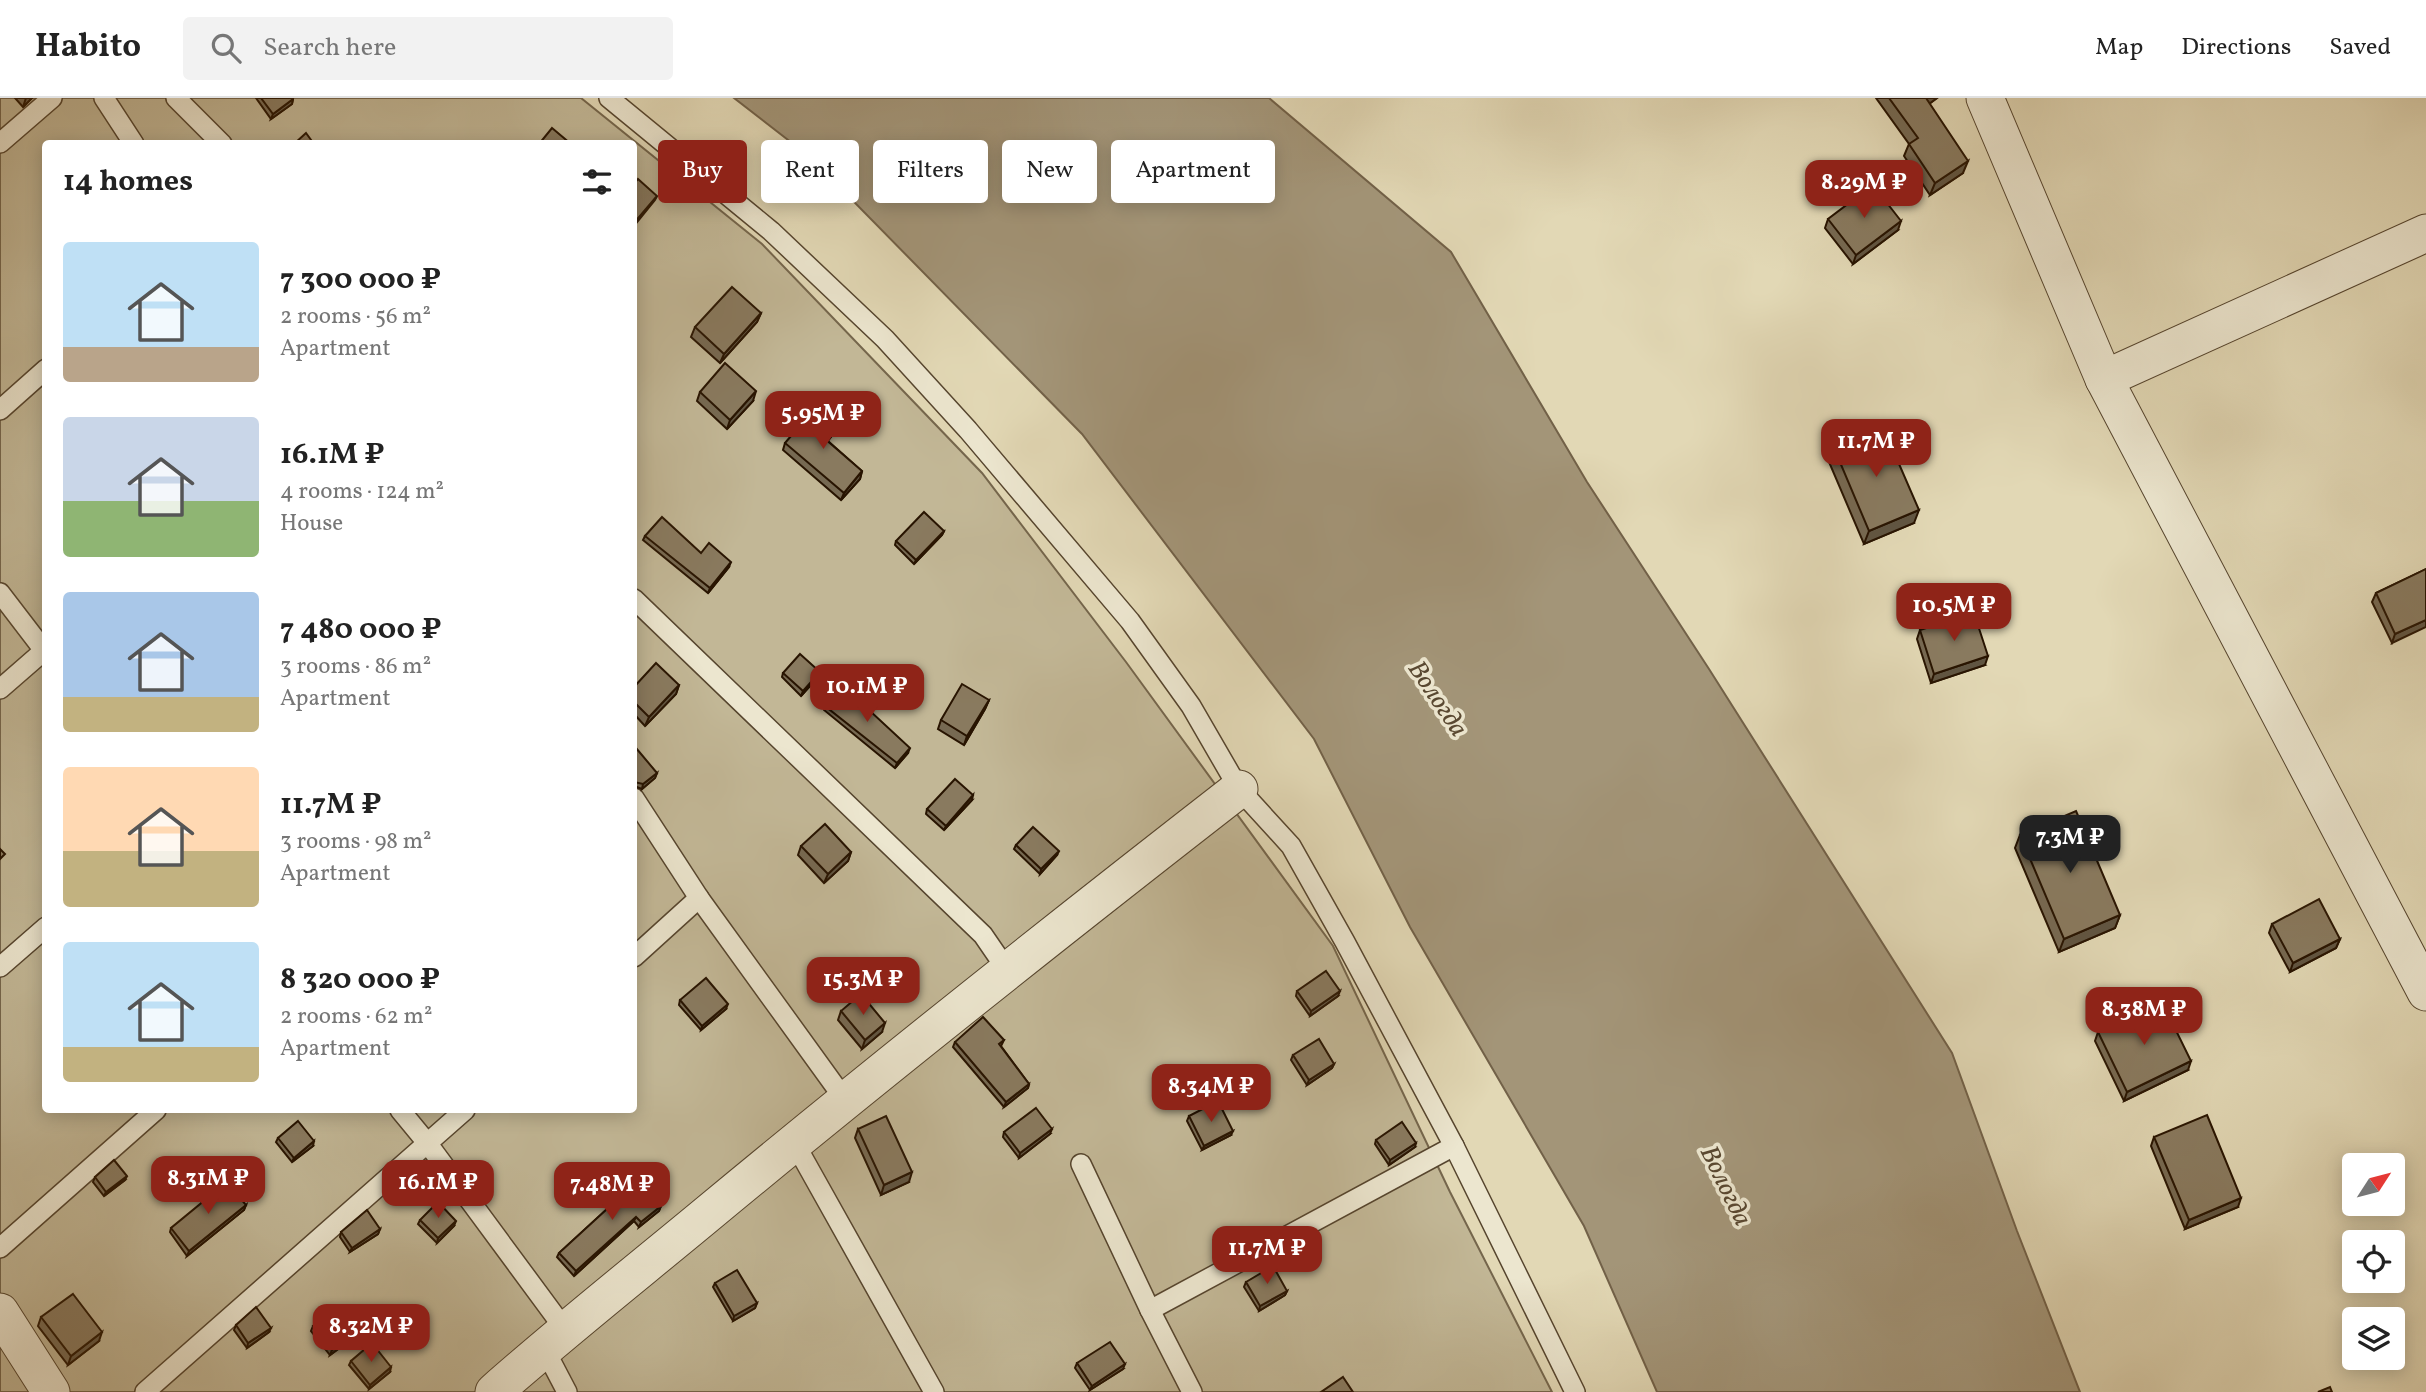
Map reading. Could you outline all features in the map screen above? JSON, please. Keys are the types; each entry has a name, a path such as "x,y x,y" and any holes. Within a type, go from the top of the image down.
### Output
{"street":[{"path":"1985,98 2104,379 2426,992"},
{"path":"2104,379 2426,233"},
{"path":"494,1392 845,1100 1238,789"},
{"path":"0,1312 51,1392"}],"lane":[{"path":"0,143 51,98"},
{"path":"104,98 131,140"},
{"path":"176,98 218,140"},
{"path":"609,98 771,231 885,339 1130,621 1191,706 1238,789 1291,846 1454,1146 1575,1392"},
{"path":"0,410 42,373"},
{"path":"0,593 42,647"},
{"path":"637,602 983,936 1007,970"},
{"path":"0,689 42,654"},
{"path":"637,803 699,898 845,1100"},
{"path":"637,954 699,898"},
{"path":"0,967 42,930"},
{"path":"0,1248 153,1113"},
{"path":"402,1113 428,1144 555,1339 567,1392"},
{"path":"145,1392 462,1113"},
{"path":"794,1142 934,1392"},
{"path":"1150,1310 1454,1146"},
{"path":"1081,1164 1192,1392"}],"shaded area":[{"path":"0,98 581,98 633,140 42,140 42,1113 637,1113 637,143 658,160 658,203 711,203 762,244 982,473 1126,662 1333,946 1450,1192 1552,1392 0,1392"}],"water":[{"name":"Вологда","path":"734,98 1269,98 1451,252 1587,482 1952,1053 2080,1392 1657,1392 1584,1226 1410,927 1314,739 1082,434 855,203 859,203 859,140 788,140"}],"building":[{"path":"261,98 293,98 293,99 273,114"},
{"path":"1889,98 1926,98 1968,161 1935,183 1909,144 1918,138"},
{"path":"552,128 566,140 542,140"},
{"path":"306,133 311,140 298,140"},
{"path":"637,180 657,196 637,219"},
{"path":"1873,185 1901,221 1856,255 1828,219"},
{"path":"732,287 761,313 724,354 695,327"},
{"path":"725,363 756,391 730,420 700,392"},
{"path":"815,408 836,426 825,439 862,471 844,493 785,443"},
{"path":"1883,427 1919,510 1869,531 1834,448"},
{"path":"924,512 944,531 916,560 896,541"},
{"path":"662,517 701,553 709,543 731,562 710,588 645,536"},
{"path":"2426,569 2426,620 2395,634 2376,593"},
{"path":"1974,613 1988,656 1934,674 1920,630"},
{"path":"800,654 820,672 803,691 783,673"},
{"path":"656,663 679,685 649,717 637,705 637,684"},
{"path":"962,684 989,700 967,736 941,720"},
{"path":"842,685 910,748 897,763 825,706"},
{"path":"637,749 657,773 643,784 637,783"},
{"path":"955,779 973,795 946,826 927,809"},
{"path":"2076,811 2120,915 2064,939 2020,835"},
{"path":"825,824 851,852 828,874 801,846"},
{"path":"1033,827 1059,851 1041,869 1016,845"},
{"path":"2319,899 2340,939 2293,963 2272,924"},
{"path":"1326,971 1340,991 1311,1011 1297,991"},
{"path":"706,978 728,1004 702,1026 680,1000"},
{"path":"861,994 885,1023 865,1040 841,1011"},
{"path":"2162,1002 2191,1061 2127,1092 2098,1032"},
{"path":"983,1017 1004,1040 999,1044 1029,1084 1006,1102 955,1042"},
{"path":"1319,1039 1334,1064 1309,1080 1293,1055"},
{"path":"1218,1101 1233,1131 1204,1146 1189,1116"},
{"path":"1036,1108 1052,1129 1020,1153 1004,1132"},
{"path":"2207,1115 2241,1198 2189,1220 2154,1137"},
{"path":"886,1116 912,1172 884,1185 858,1129"},
{"path":"298,1121 314,1141 294,1158 278,1138"},
{"path":"1402,1122 1416,1143 1390,1160 1376,1140"},
{"path":"114,1160 127,1176 106,1192 95,1177"},
{"path":"635,1174 661,1206 641,1222 636,1217 576,1271 559,1253 620,1197 615,1190"},
{"path":"227,1182 246,1205 189,1251 171,1228"},
{"path":"438,1202 456,1221 438,1238 420,1220"},
{"path":"367,1210 380,1229 352,1248 341,1232"},
{"path":"1273,1266 1287,1291 1260,1306 1246,1282"},
{"path":"737,1270 757,1303 734,1316 715,1283"},
{"path":"73,1294 102,1332 71,1356 41,1317"},
{"path":"256,1307 271,1328 248,1343 236,1325"},
{"path":"337,1307 356,1332 332,1350 313,1326"},
{"path":"1110,1342 1125,1364 1092,1386 1077,1363"},
{"path":"372,1343 391,1367 370,1385 351,1361"},
{"path":"1343,1377 1353,1392 1321,1392"},
{"path":"2330,1387 2332,1392 2318,1392"}]}
